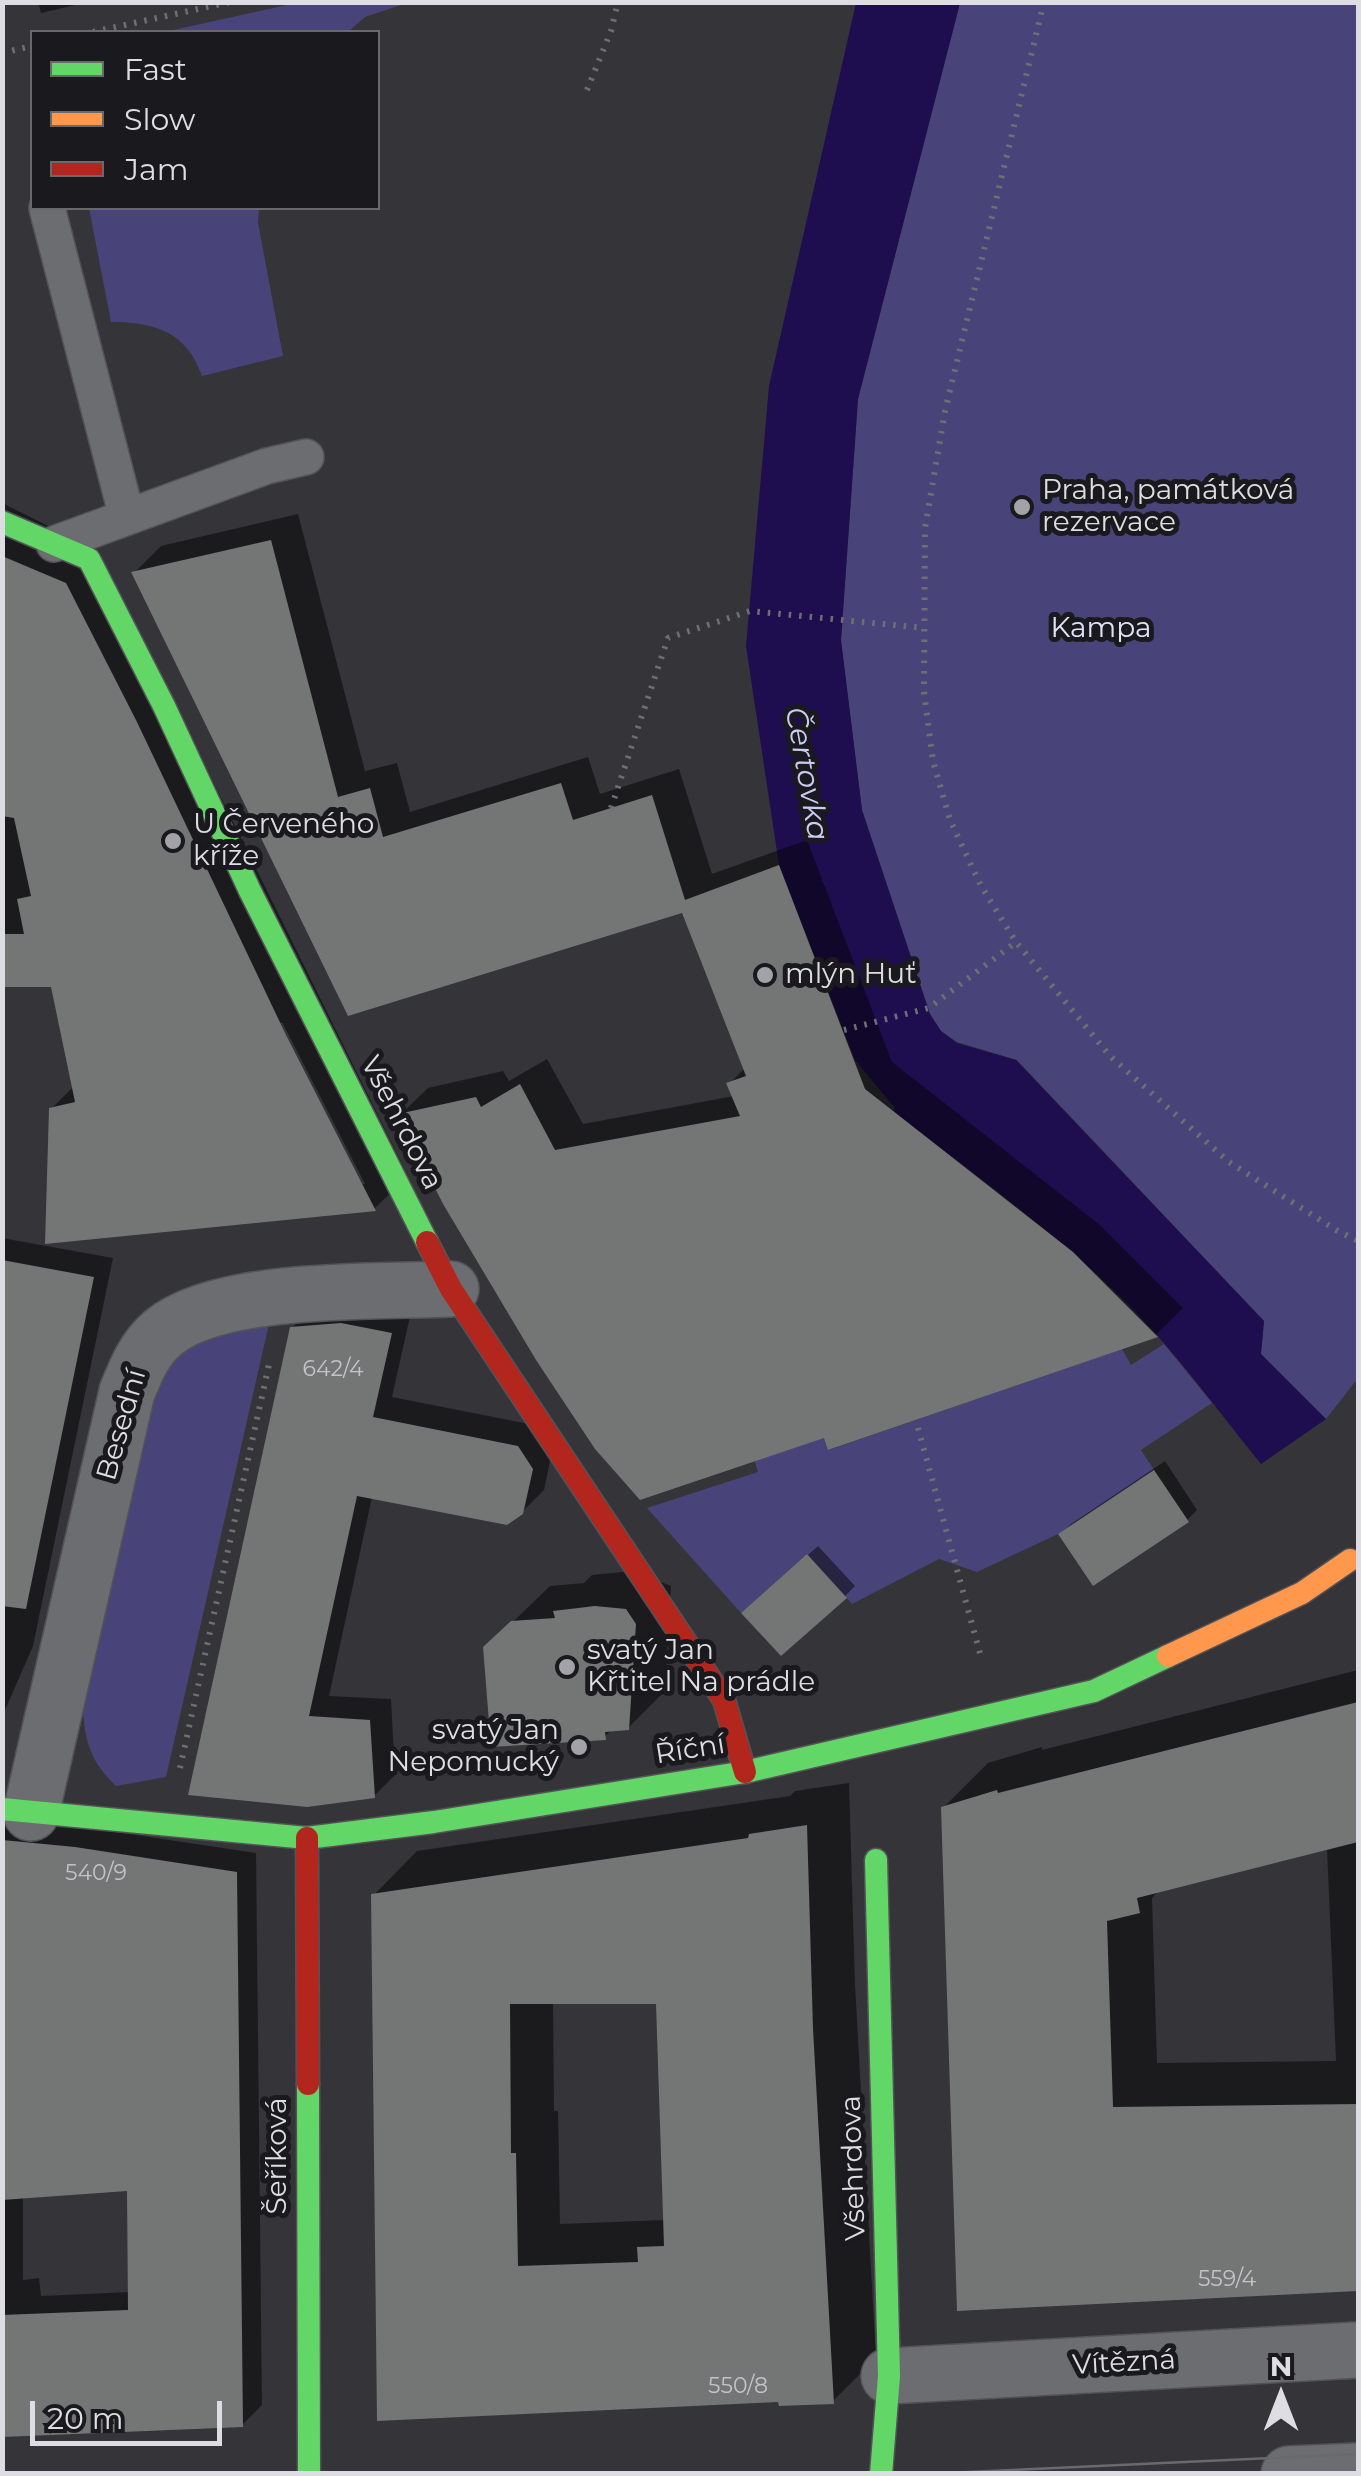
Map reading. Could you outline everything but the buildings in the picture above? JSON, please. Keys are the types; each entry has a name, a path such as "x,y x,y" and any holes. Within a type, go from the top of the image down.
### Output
{"street":[{"name":"Všehrdova","path":"2,522 90,559 250,891 451,1289 724,1700 745,1772"},
{"name":"Besední","path":"17,1811 126,1392 142,1356 164,1332 192,1316 231,1302 451,1289"},
{"name":"Říční","path":"17,1811 306,1838 434,1822 745,1772 1094,1691 1302,1594 1350,1560"},
{"name":"Šeříková","path":"306,1838 309,2474"},
{"name":"Všehrdova","path":"876,1860 889,2376 880,2474"},
{"name":"Vítězná","path":"889,2376 1358,2350"},
{"path":"1289,2474 1358,2471"}],"lane":[{"path":"47,210 127,517"},
{"path":"54,544 268,466 306,457"}],"path":[{"path":"102,30 230,2"},
{"path":"587,90 611,31 618,2"},
{"path":"1044,2 945,412 925,528 924,692 933,760 950,820 981,886 1016,942 1110,1056 1214,1149 1358,1241"},
{"path":"2,53 30,46"},
{"path":"611,808 668,638 750,611 924,628"},
{"path":"844,1030 929,1008 1016,942"},
{"path":"178,1779 271,1354"},
{"path":"918,1428 983,1663"}],"green space":[{"path":"296,3 407,3 365,17 350,30 173,30"},
{"name":"Kampa","path":"960,3 1358,3 1358,1382 1326,1419 1261,1354 1264,1321 1017,1060 957,1042 941,1031 930,1014 862,810 841,640 858,399"},
{"path":"89,210 259,210 283,356 202,376 188,349 167,332 142,324 111,322"},
{"path":"269,1324 166,1777 116,1786 90,1750 83,1707 147,1399 178,1353 217,1332"},
{"path":"1164,1344 1212,1403 1141,1450 1154,1470 1058,1534 977,1572 939,1559 852,1604 807,1554 741,1613 647,1508 758,1472 753,1455 822,1432 829,1450 1122,1349 1131,1365"}],"water":[{"name":"Čertovka","path":"856,3 960,3 858,399 841,640 862,810 930,1014 941,1031 957,1043 1016,1060 1264,1321 1261,1354 1326,1419 1261,1464 1129,1305 1073,1253 893,1111 895,1108 855,1060 779,865 746,646 769,386"}],"tram line":[{"path":"925,2474 1358,2454"}],"traffic: fast":[{"path":"2,522 89,559 427,1242"},
{"path":"2,1809 307,1838 434,1822 745,1772 1094,1691 1168,1656"},
{"path":"876,1860 889,2376 881,2474"},
{"path":"308,2084 309,2474"}],"traffic: slow":[{"path":"1168,1656 1302,1593 1350,1560"}],"traffic: jam":[{"path":"427,1242 451,1289 724,1700 745,1772"},
{"path":"307,1838 308,2084"}],"place":[{"name":"Praha, památková rezervace","path":"1022,507"},
{"name":"U Červeného kříže","path":"173,841"},
{"name":"mlýn Huť","path":"765,975"},
{"name":"svatý Jan Křtitel Na prádle","path":"567,1667"},
{"name":"svatý Jan Nepomucký","path":"579,1747"}]}
